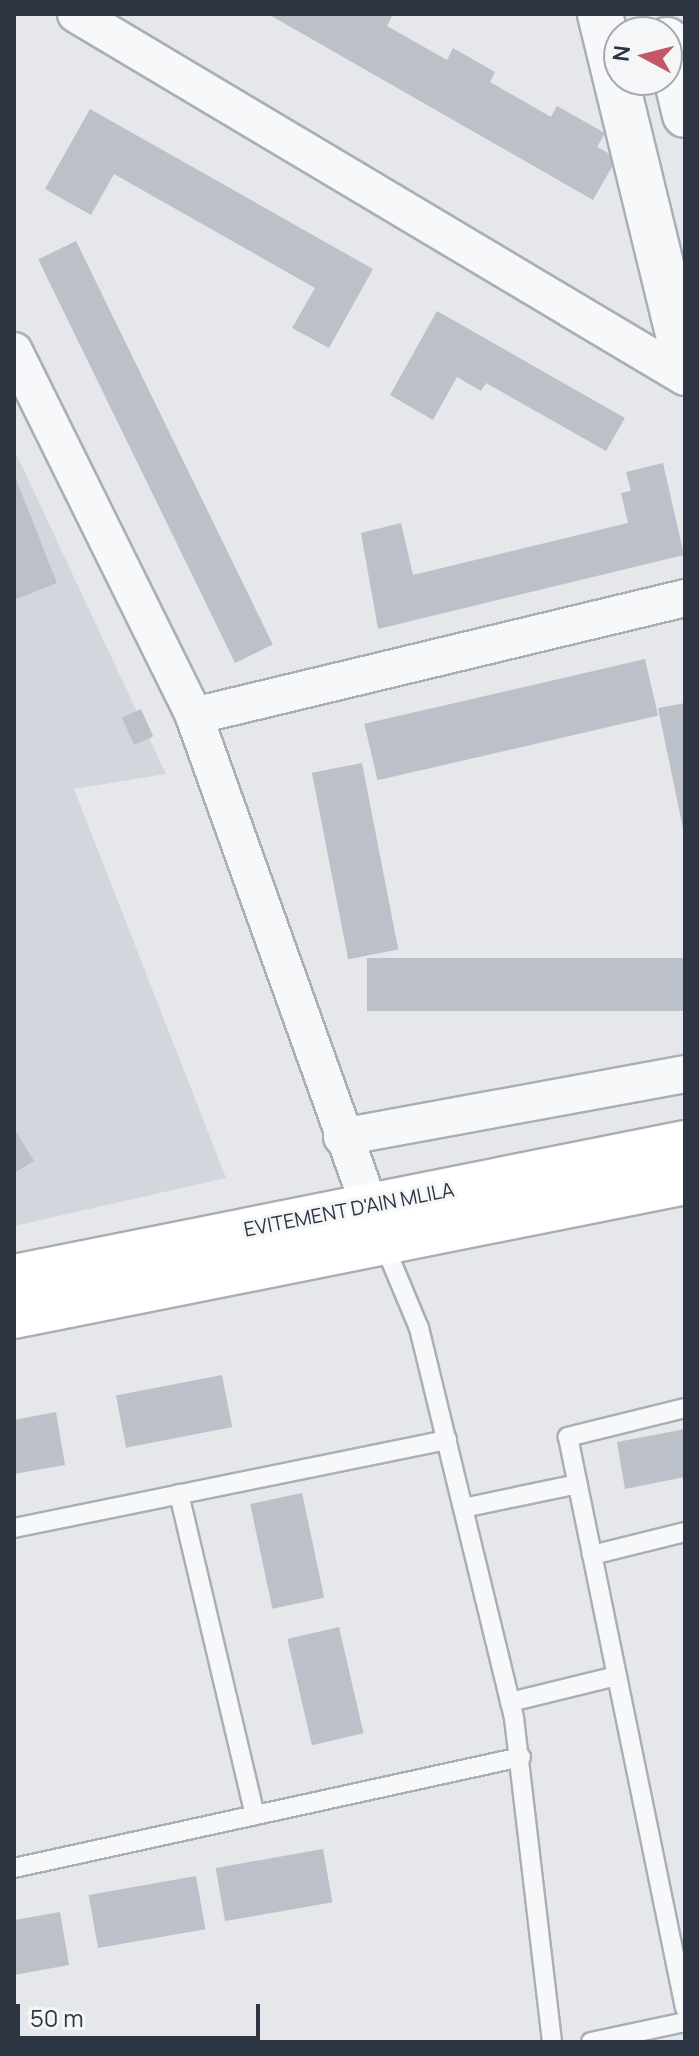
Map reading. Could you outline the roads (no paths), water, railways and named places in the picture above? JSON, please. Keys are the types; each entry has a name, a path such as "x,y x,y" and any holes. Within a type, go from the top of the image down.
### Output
{"highway":[{"name":"EVITEMENT D'AIN MLILA","path":"14,1316 685,1143"},
{"name":"EVITEMENT D'AIN MLILA","path":"14,1277 374,1222 685,1182"}],"street":[{"path":"76,14 685,377"},
{"path":"600,14 685,362"},
{"path":"14,351 194,716 374,1222"},
{"path":"194,716 685,598"},
{"path":"342,1137 685,1074"}],"lane":[{"path":"374,1222 419,1328 510,1702 521,1757 552,2042"},
{"path":"685,1408 568,1437 685,2008"},
{"path":"14,1528 447,1440"},
{"path":"463,1508 578,1484"},
{"path":"179,1494 255,1815"},
{"path":"592,1555 685,1532"},
{"path":"510,1702 617,1676"},
{"path":"14,1868 521,1757"},
{"path":"591,2042 685,2022"}]}
